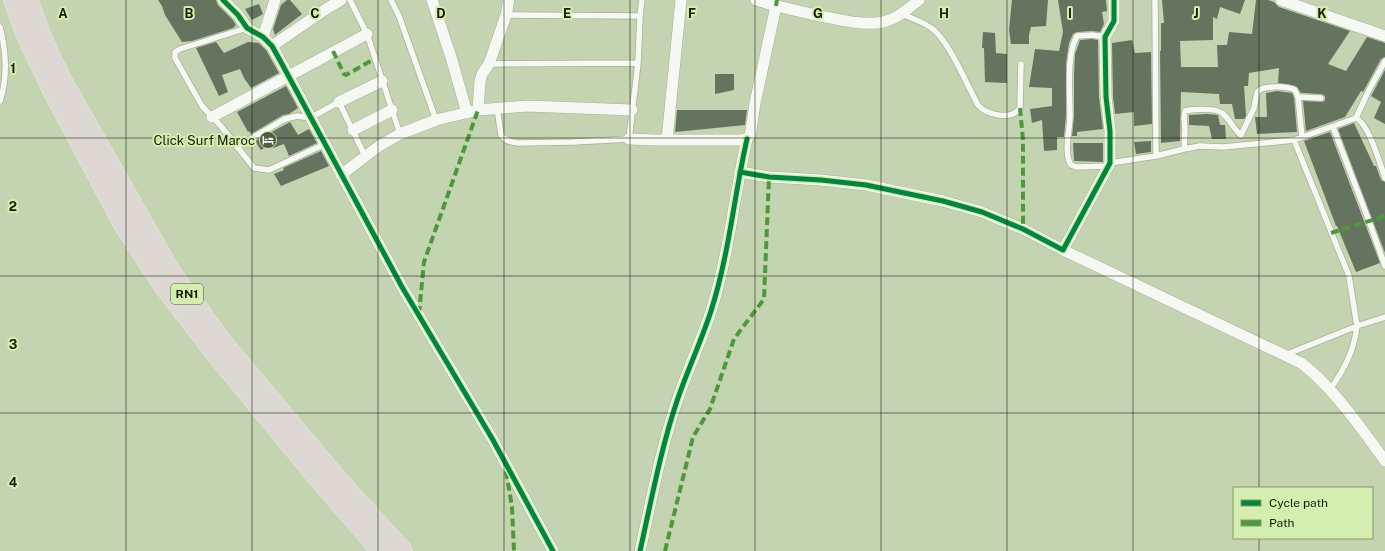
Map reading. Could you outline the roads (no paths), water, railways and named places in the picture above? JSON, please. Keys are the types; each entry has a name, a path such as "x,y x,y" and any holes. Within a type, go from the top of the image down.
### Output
{"highway":[{"name":"RN1","path":"13,0 28,40 56,97 123,224 162,284 212,351 316,476 381,551"},
{"name":"RN1","path":"28,0 44,42 62,80 171,272 225,345 334,475 403,551"}],"street":[{"path":"223,0 238,15 247,28 263,37 272,46 402,287 493,440 553,551"},
{"path":"263,37 275,0"},
{"path":"272,46 341,0"},
{"path":"432,0 467,113"},
{"path":"478,110 480,81 482,74 489,64 506,16 509,0"},
{"path":"666,140 681,0"},
{"path":"756,0 776,6 857,22 873,23 884,22 902,14 919,0"},
{"path":"1063,250 1110,165 1110,131 1106,97 1105,36 1114,21 1114,0"},
{"path":"1281,0 1385,36"},
{"path":"640,551 665,441 676,401 711,311 719,280 731,226 740,172 747,139 751,130 755,104 776,6"},
{"path":"212,118 333,51 367,34"},
{"path":"339,102 382,80"},
{"path":"341,175 379,146 400,134 436,120 478,110 527,106 632,110"},
{"path":"353,130 392,110"},
{"path":"629,139 722,141 747,139"},
{"path":"740,172 769,177 821,180 866,185 943,201 982,212 1023,229 1063,250 1285,355 1309,369 1330,390 1385,461"}],"lane":[{"path":"350,0 367,34 400,134"},
{"path":"391,0 399,16 436,120"},
{"path":"497,108 501,135 510,142 573,142 629,139 638,62 642,0"},
{"path":"1156,0 1156,156"},
{"path":"902,14 926,25 935,31 947,46 978,105 986,111 1007,115 1012,115 1018,111 1020,108 1021,64"},
{"path":"506,16 640,16"},
{"path":"0,27 4,50 5,70 3,94 0,101"},
{"path":"247,28 180,49 176,52 175,58 202,106 238,146 254,168 269,170 325,144"},
{"path":"1105,36 1077,36 1074,44 1068,86 1070,116 1068,152 1069,162 1071,165 1076,167 1110,165 1200,146 1242,146 1294,140 1333,127 1356,118 1385,61"},
{"path":"489,64 638,62"},
{"path":"1242,146 1241,135 1252,112 1256,94 1260,89 1289,88 1295,90 1298,97 1302,137"},
{"path":"1298,97 1322,98"},
{"path":"238,146 285,120 296,116 310,118 339,102 365,156"},
{"path":"1184,149 1184,119 1185,111 1188,110 1216,110 1221,112 1241,135"},
{"path":"1356,118 1362,122 1367,130 1385,178"},
{"path":"1333,127 1385,266"},
{"path":"1294,140 1349,276 1357,326 1350,357 1330,390"},
{"path":"1285,355 1357,326 1385,317"}],"place":[{"name":"Click Surf Maroc","path":"268,140"}]}
